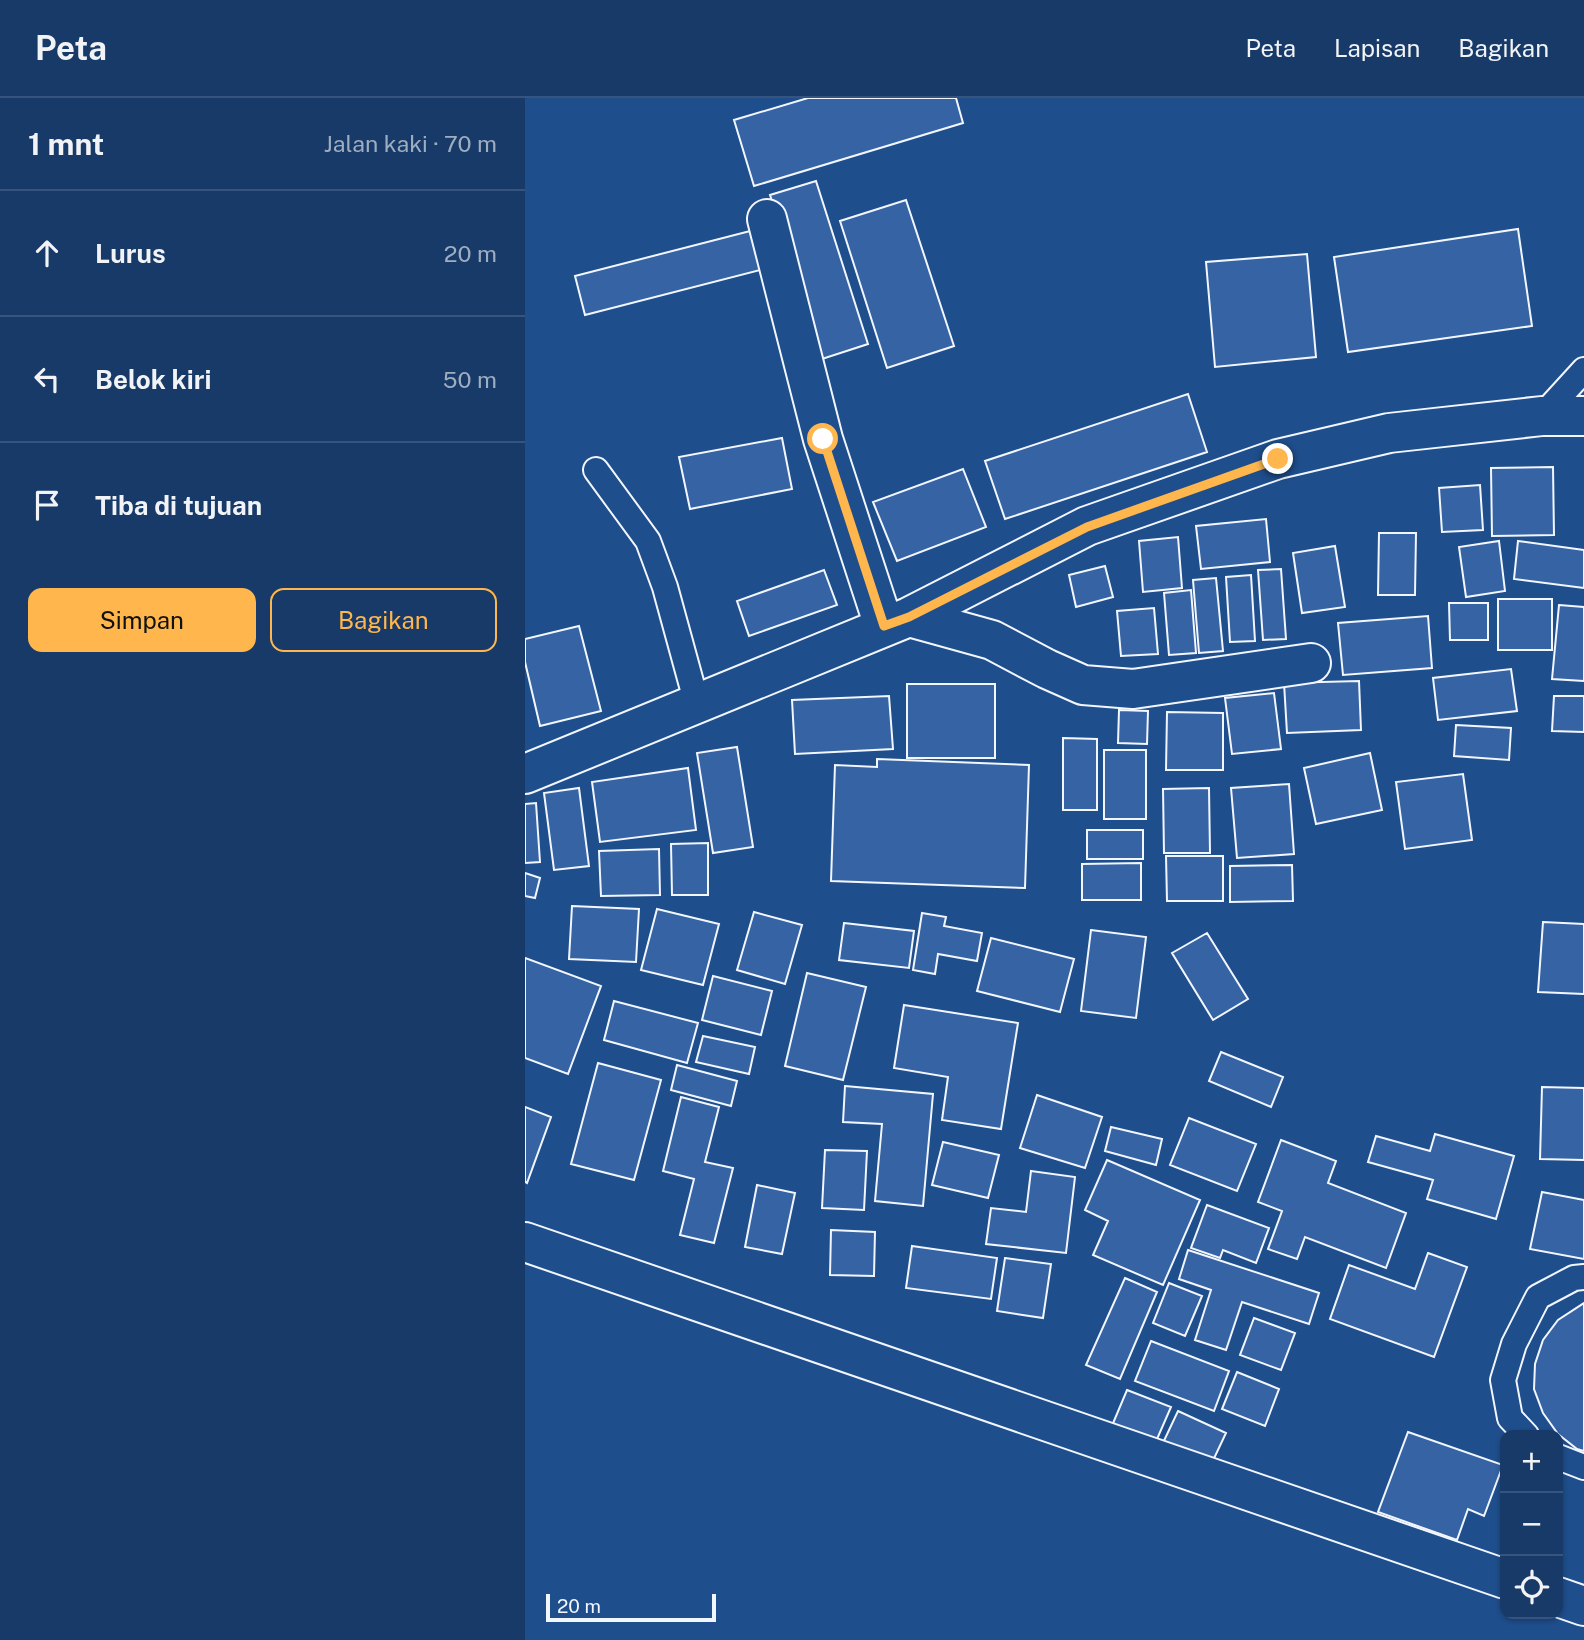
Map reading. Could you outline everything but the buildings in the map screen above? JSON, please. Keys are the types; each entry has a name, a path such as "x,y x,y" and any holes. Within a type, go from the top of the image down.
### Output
{"street":[{"path":"767,219 823,439 896,622"},
{"path":"525,774 896,622 1087,527 1278,459 1389,433 1542,416 1584,416"},
{"path":"896,622 992,640 1083,685 1133,689 1311,663"},
{"path":"525,1242 1500,1577"},
{"path":"1563,1599 1584,1606"}],"lane":[{"path":"1542,416 1584,370"},
{"path":"596,470 648,541 665,587 697,704"},
{"path":"1521,1430 1510,1418 1503,1380 1514,1344 1538,1297 1574,1278 1584,1277"},
{"path":"1563,1459 1584,1467"}],"route":[{"path":"823,439 884,626 909,617 1087,527 1278,459"}]}
